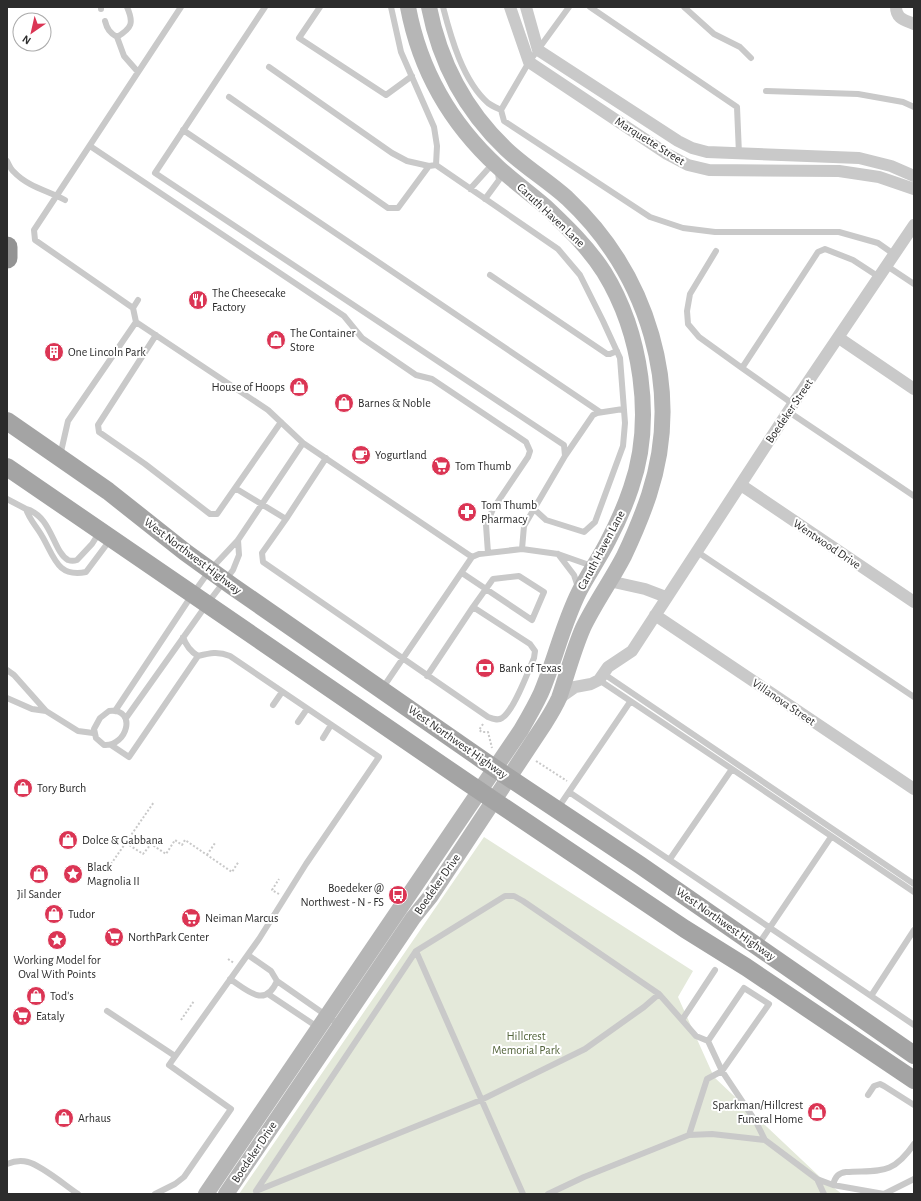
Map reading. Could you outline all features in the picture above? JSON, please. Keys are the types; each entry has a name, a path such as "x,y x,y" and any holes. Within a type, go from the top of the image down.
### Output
{"highway":[{"path":"7,247 7,258"}],"main road":[{"name":"Caruth Haven Lane","path":"408,7 420,55 446,108 463,131 497,166 544,206 579,239 604,272 621,306 638,362 642,390 643,416 640,450 632,485 600,576 599,598 583,629 572,656 558,700"},
{"name":"Caruth Haven Lane","path":"429,7 438,45 453,79 477,118 507,150 566,198 587,219 605,240 622,266 635,290 647,321 657,356 661,381 663,414 656,467 649,495 624,556 614,562 604,565 600,576 579,591 564,626 541,692 521,730 502,773 486,796"},
{"path":"497,166 507,150"},
{"name":"West Northwest Highway","path":"7,421 108,491 217,576 502,773 640,864 914,1055"},
{"name":"West Northwest Highway","path":"7,467 486,796 685,930 746,966 914,1080"},
{"path":"502,773 545,723 558,700"},
{"name":"Boedeker Drive","path":"206,1194 328,1028 486,796"},
{"name":"Boedeker Drive","path":"226,1194 328,1028"}],"street":[{"path":"510,7 528,62"},
{"path":"526,7 538,50"},
{"path":"896,7 896,13 900,18 914,24"},
{"name":"Marquette Street","path":"538,50 678,141 692,148 707,152 739,154 859,158 891,166 914,176"},
{"name":"Marquette Street","path":"528,62 667,154 688,165 709,170 839,171 880,177 914,189"},
{"path":"633,131 642,118"},
{"path":"739,154 739,170"},
{"name":"Boedeker Street","path":"666,597 914,225"},
{"path":"839,338 914,389"},
{"name":"Wentwood Drive","path":"741,485 914,602"},
{"path":"558,700 575,687 591,684 601,677 608,667 632,651 666,597 645,589 600,576"},
{"name":"Villanova Street","path":"655,615 914,789"}],"lane":[{"path":"118,37 129,29 131,23 130,13 127,7"},
{"path":"181,7 34,230 35,240 133,308 136,322 268,410 303,443 472,557"},
{"path":"265,7 155,173 564,445 566,456"},
{"path":"320,7 299,38 386,95 412,76"},
{"path":"229,98 388,208 398,208 432,166 437,146 434,127 401,52 391,7"},
{"path":"443,7 450,34 463,66 476,90 489,104 501,110"},
{"path":"569,7 528,62 501,110 504,121 650,217 683,228 715,232 839,232 878,242 895,255"},
{"path":"590,7 737,107 739,154"},
{"path":"684,7 714,34 740,47 751,58"},
{"path":"105,21 106,28 118,37 124,56 138,72"},
{"path":"269,67 392,153 407,161 432,166 485,199 558,249 580,275 604,320 620,358 625,423 623,446 596,522 584,532 546,520 534,509"},
{"path":"766,91 858,94 903,102 914,107"},
{"path":"183,130 600,412"},
{"path":"90,146 344,316 362,338 416,375 432,379 526,442 530,451 528,457 493,509 486,525 488,553"},
{"path":"7,162 14,172 32,186 57,195 65,200"},
{"path":"470,189 488,169 497,166 499,180 485,199"},
{"path":"742,368 818,252 825,249 853,260 879,277"},
{"path":"716,252 690,294 687,310 688,324 699,337 770,388 791,408 914,496"},
{"path":"887,266 914,284"},
{"path":"490,275 607,354 617,351"},
{"path":"133,308 138,300"},
{"path":"60,457 68,421 136,322"},
{"path":"156,335 98,425 99,432 145,464 210,514 217,514 281,422"},
{"path":"522,549 524,526 566,456 593,415 600,412 623,409"},
{"path":"115,711 217,576 238,540 303,443"},
{"path":"326,458 262,553 263,562 488,717 494,720 502,719 510,711 534,658 535,651 530,644 473,607"},
{"path":"235,488 286,519"},
{"path":"7,500 26,509 33,510 49,529 62,554 69,560 77,560 92,544 105,535"},
{"path":"26,509 28,516 39,531 60,567 68,572 76,574 86,572 105,535"},
{"path":"111,745 120,739 124,734 126,728 126,718 184,637 200,599 217,576 233,570 239,555 238,540"},
{"path":"382,690 472,557 479,554 522,549 558,554 600,576"},
{"path":"696,551 914,697"},
{"path":"558,554 574,575 579,591"},
{"path":"427,676 485,588 494,579 519,576 544,592 532,620 485,588 462,573"},
{"path":"184,637 186,645 191,652 198,656"},
{"path":"126,718 123,714 115,711 109,711 102,716 96,724 93,732 99,742 104,745 111,745 129,757 198,656 211,653 222,653 230,656 379,757 319,845 248,955 169,1065 232,1109 184,1177 175,1184 155,1194"},
{"path":"7,670 14,675 46,710 78,731 93,732"},
{"path":"601,677 630,702 914,892"},
{"path":"601,677 914,884"},
{"path":"273,705 282,692"},
{"path":"7,698 32,709 39,711 46,710"},
{"path":"557,809 630,702"},
{"path":"298,722 307,709"},
{"path":"322,738 331,725"},
{"path":"670,859 732,769"},
{"path":"569,792 914,1025"},
{"path":"757,946 831,837"},
{"path":"255,1192 416,951 505,896 514,896 659,994 696,1036 708,1041 722,1071 756,1122 765,1140 817,1179 833,1185 884,1194 914,1180"},
{"path":"871,996 914,930"},
{"path":"416,951 523,1194"},
{"path":"248,955 271,971 277,981 328,1028"},
{"path":"682,1020 715,970"},
{"path":"230,979 255,995 261,996 268,994 274,989 277,981"},
{"path":"689,1135 707,1079 722,1071 769,1004 744,988 708,1041"},
{"path":"268,994 328,1028"},
{"path":"255,1192 481,1100 585,1049 644,1007 659,994"},
{"path":"107,1011 175,1056"},
{"path":"868,1095 874,1086 880,1084 914,1106"},
{"path":"548,1194 584,1177 689,1135 712,1134 765,1140"},
{"path":"833,1185 840,1173 889,1169 901,1160 914,1144"},
{"path":"7,1164 18,1161 29,1162 78,1194"},
{"path":"817,1179 824,1194"}],"path":[{"path":"488,717 479,730 482,732 488,732 492,748"},
{"path":"531,757 567,781"},
{"path":"111,864 154,802"},
{"path":"126,843 143,854 151,844 166,854 175,840 182,845 185,840 232,872 239,861"},
{"path":"207,855 215,843"},
{"path":"272,890 279,879"},
{"path":"182,1020 194,1001"}],"green space":[{"name":"Hillcrest Memorial Park","path":"484,837 693,971 678,997 714,1077 820,1177 842,1194 239,1194"}],"place":[{"name":"The Cheesecake Factory","path":"198,300"},
{"name":"The Container Store","path":"276,340"},
{"name":"One Lincoln Park","path":"54,352"},
{"name":"House of Hoops","path":"299,387"},
{"name":"Barnes & Noble","path":"344,403"},
{"name":"Yogurtland","path":"361,455"},
{"name":"Tom Thumb","path":"441,466"},
{"name":"Tom Thumb Pharmacy","path":"467,512"},
{"name":"Bank of Texas","path":"485,668"},
{"name":"Tory Burch","path":"23,788"},
{"name":"Dolce & Gabbana","path":"68,840"},
{"name":"Jil Sander","path":"39,874"},
{"name":"Black Magnolia II","path":"73,874"},
{"name":"Boedeker @ Northwest - N - FS","path":"398,895"},
{"name":"Tudor","path":"54,914"},
{"name":"Neiman Marcus","path":"191,918"},
{"name":"NorthPark Center","path":"114,937"},
{"name":"Working Model for Oval With Points","path":"57,940"},
{"name":"Tod's","path":"36,996"},
{"name":"Eataly","path":"22,1016"},
{"name":"Sparkman/Hillcrest Funeral Home","path":"817,1112"},
{"name":"Arhaus","path":"64,1118"}]}
